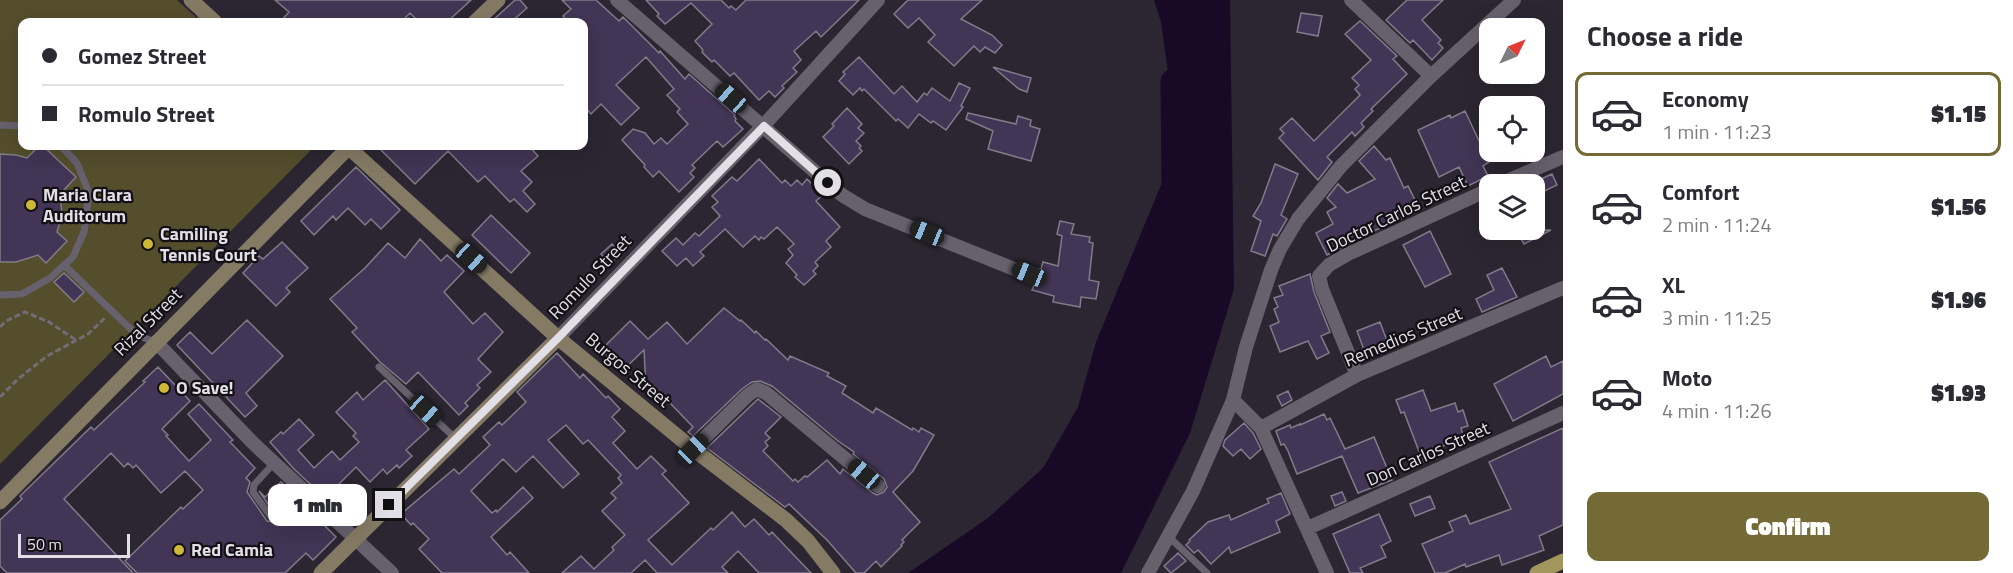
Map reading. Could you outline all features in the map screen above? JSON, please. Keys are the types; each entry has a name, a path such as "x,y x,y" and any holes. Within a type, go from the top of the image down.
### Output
{"main road":[{"path":"1538,573 1563,561"}],"street":[{"path":"191,0 204,18"},
{"path":"479,18 498,0"},
{"path":"617,0 842,195 865,209 1029,274"},
{"name":"Romulo Street","path":"321,573 558,338 764,126 878,0"},
{"path":"1351,0 1431,76"},
{"path":"1149,573 1193,491 1233,400 1246,347 1271,270 1280,249 1298,219 1341,166 1431,76 1514,0"},
{"name":"Rizal Street","path":"0,502 344,150"},
{"name":"Burgos Street","path":"352,150 558,338 693,449 786,520 808,541 833,573"},
{"path":"1523,174 1563,157"},
{"name":"Doctor Carlos Street","path":"1357,375 1322,289 1319,276 1329,265 1348,254 1479,194"},
{"name":"Remedios Street","path":"1261,428 1357,375 1563,288"},
{"path":"156,342 251,441 392,573"},
{"path":"693,449 757,389 766,393 878,486"},
{"path":"1233,400 1261,428 1327,573"},
{"name":"Don Carlos Street","path":"1308,528 1563,412"}],"lane":[{"path":"0,125 18,126"},
{"path":"0,295 22,294 50,278 73,257 84,232 89,193 77,163 67,150"},
{"path":"64,265 138,336 156,342"},
{"path":"379,368 456,438"},
{"path":"271,517 253,492 254,485 274,463"},
{"path":"1168,536 1207,573"}],"path":[{"path":"0,397 47,356 88,334 112,311"},
{"path":"0,327 6,321 25,312 49,322 76,340"}],"shaded area":[{"path":"0,0 177,0 197,18 18,18 18,150 311,150 0,464"},
{"path":"1154,0 1230,0 1234,289 1190,433 1121,573 908,573 988,518 1043,468 1078,407 1096,342 1178,144 1161,22"}],"building":[{"path":"275,0 471,0 451,18 415,18 410,13 405,18 284,18 289,12"},
{"path":"515,0 520,0 527,8 516,18 495,18"},
{"path":"562,0 596,0 619,21 623,17 659,53 660,51 685,79 689,74 735,115 735,121 743,129 723,147 717,141 692,165 695,168 690,173 694,177 679,192 659,171 653,177 622,140 633,129 645,133 654,144 661,138 667,144 688,124 677,112 680,109 667,95 674,89 646,57 616,85 639,108 621,125 601,104 591,114 588,111 588,18 565,18 563,16 571,9"},
{"path":"646,0 721,0 729,8 731,6 736,10 746,0 859,0 821,37 816,31 794,51 801,60 793,68 797,72 782,86 784,88 775,97 769,91 759,100 734,73 730,76 702,52 703,50 695,41 712,24 691,3 665,24"},
{"path":"908,0 982,0 961,19 992,35 1002,45 995,53 985,47 980,52 974,46 954,66 928,42 935,35 919,18 908,28 894,14"},
{"path":"1407,0 1443,0 1422,20 1441,40 1438,43 1443,48 1432,60 1413,40 1410,43 1386,20"},
{"path":"1301,13 1322,16 1318,36 1297,32"},
{"path":"1360,21 1397,56 1393,59 1407,74 1371,109 1373,111 1361,123 1364,127 1355,136 1352,132 1327,157 1332,162 1318,180 1279,138 1284,133 1280,129 1292,118 1314,141 1360,95 1355,89 1359,85 1352,78 1371,60 1345,34"},
{"path":"859,57 894,94 902,86 917,102 924,93 927,95 932,88 950,101 959,83 970,88 961,106 963,107 946,130 919,114 908,128 898,119 896,121 864,89 862,91 860,88 853,95 839,81 845,74 843,72"},
{"path":"993,67 1031,78 1027,92 1019,89"},
{"path":"847,108 862,124 858,128 864,133 856,141 862,151 849,164 823,137"},
{"path":"1465,111 1479,141 1479,162 1489,162 1483,166 1487,174 1479,174 1479,180 1468,186 1459,167 1439,177 1418,130 1450,115 1451,118"},
{"path":"968,113 1016,124 1018,116 1031,120 1030,126 1040,129 1031,161 988,149 993,131 966,119"},
{"path":"1374,146 1386,160 1390,158 1404,188 1408,186 1420,210 1327,255 1316,233 1333,224 1327,212 1336,207 1327,198 1338,184 1347,193 1375,179 1359,161"},
{"name":"Maria Clara Auditorum","path":"35,150 47,150 76,177 60,194 62,214 57,232 67,241 46,263 38,255 16,262 0,262 0,154 27,158"},
{"path":"381,150 533,150 538,156 521,171 532,182 523,191 535,204 527,212 514,199 510,202 485,176 478,182 448,151 415,184"},
{"path":"759,159 782,183 785,180 791,186 797,180 802,185 807,179 823,195 816,201 840,227 826,241 831,247 815,262 818,266 813,271 816,274 804,285 795,277 797,275 786,263 793,255 788,249 794,244 777,227 764,239 761,237 759,240 755,236 743,247 725,229 700,252 704,256 693,266 686,258 677,266 662,251 676,238 683,245 695,233 699,236 720,216 712,207 718,202 712,196 732,177 737,181"},
{"path":"1275,164 1298,174 1281,215 1287,219 1277,236 1273,234 1265,256 1251,251 1261,221 1253,216 1261,203"},
{"path":"356,167 400,210 381,229 371,219 365,225 348,208 336,220 333,216 314,235 301,221"},
{"path":"1552,174 1557,185 1545,191 1545,177"},
{"path":"491,215 530,253 511,273 472,235"},
{"path":"1060,221 1074,224 1071,234 1090,237 1089,242 1093,243 1089,280 1099,282 1096,299 1081,297 1080,307 1053,302 1054,296 1032,290 1038,269 1041,269 1043,262 1058,266 1062,236 1057,234"},
{"path":"1430,231 1451,274 1425,287 1403,245"},
{"path":"420,239 441,261 447,255 464,271 444,292 473,324 485,313 503,332 478,359 491,372 477,385 480,388 465,403 468,406 459,415 418,372 406,384 380,362 352,332 357,328 330,299 365,268 388,243 405,258"},
{"path":"282,242 308,268 286,288 290,292 276,306 243,273 259,256 263,259"},
{"path":"612,244 621,254 610,264 601,254"},
{"path":"1502,268 1517,297 1482,312 1476,299 1494,290 1487,275"},
{"path":"64,273 84,292 74,302 54,282"},
{"path":"1310,274 1314,292 1330,332 1321,336 1329,353 1317,359 1308,341 1280,352 1270,326 1279,322 1274,309 1278,307 1274,298 1283,295 1279,286"},
{"path":"724,308 766,339 788,360 790,356 829,373 827,376 846,386 842,393 873,413 876,408 912,430 913,428 919,432 921,428 934,435 913,471 893,492 920,522 902,540 904,542 902,546 881,567 876,561 864,573 856,573 827,540 789,504 785,507 707,448 758,399 781,417 765,433 770,438 765,442 768,446 763,451 793,481 795,479 798,482 805,476 807,477 827,460 840,474 843,469 873,493 877,495 884,492 887,487 884,479 772,386 760,381 752,382 693,436 688,432 693,427 671,404 661,395 657,400 646,389 644,350 622,371 601,350 630,321 648,339 667,322 687,344"},
{"path":"247,320 283,356 246,393 257,406 245,417 177,345 190,332 212,354"},
{"path":"1380,322 1390,349 1367,358 1357,331"},
{"path":"557,353 580,378 583,374 620,409 612,417 625,431 613,443 637,469 651,456 666,471 662,474 689,503 648,540 672,565 711,528 713,530 732,512 745,527 754,519 769,535 772,532 811,573 759,573 738,551 722,567 728,573 657,573 645,560 631,573 562,573 581,556 594,569 614,550 612,547 625,535 602,511 616,498 611,493 622,483 618,478 621,475 588,440 583,444 566,425 548,440 579,474 563,488 533,456 516,472 503,459 471,491 492,513 496,510 497,512 523,487 533,498 491,537 507,555 510,552 529,573 442,573 419,549 429,539 401,514 454,469 459,474 490,445 483,437 499,422 502,425 526,402 517,392"},
{"path":"1546,356 1551,367 1563,361 1563,394 1513,421 1494,384"},
{"path":"158,367 190,401 162,429 189,461 211,440 188,414 199,404 233,440 230,442 255,468 246,478 250,482 247,492 267,521 274,522 276,516 259,491 265,497 281,482 336,537 313,560 306,553 285,573 137,573 125,561 181,507 183,509 203,490 185,471 161,493 136,465 133,468 128,463 124,467 111,453 64,499 133,573 7,573 0,566 0,520 22,499 20,496 91,427 94,430"},
{"path":"385,380 429,429 406,450 412,456 399,468 397,465 387,474 383,469 370,482 356,467 325,498 270,442 281,432 283,434 299,419 314,435 298,450 314,468 332,451 340,460 359,442 353,436 356,433 336,412 357,392 363,400"},
{"path":"1423,390 1431,411 1455,403 1458,412 1463,410 1468,426 1461,428 1464,439 1437,448 1440,456 1423,462 1404,412 1401,413 1396,400"},
{"path":"1288,391 1292,400 1282,406 1277,396"},
{"path":"1324,414 1327,420 1330,418 1345,449 1374,437 1392,480 1358,493 1342,456 1297,474 1288,451 1284,444 1281,445 1276,431 1290,425 1291,428 1300,425"},
{"path":"1244,423 1253,433 1261,449 1250,459 1241,449 1233,456 1223,446 1225,440"},
{"path":"1563,428 1563,525 1539,536 1544,550 1502,565 1499,555 1466,567 1465,564 1445,573 1435,573 1422,544 1453,531 1449,522 1466,515 1470,524 1511,509 1489,462"},
{"path":"1342,492 1346,501 1335,506 1331,496"},
{"path":"1281,493 1290,514 1276,521 1280,532 1231,553 1229,547 1211,564 1198,550 1194,553 1186,545 1208,522 1229,515 1231,520 1269,503 1267,499"},
{"path":"1430,496 1435,508 1415,516 1410,504"},
{"path":"1379,514 1391,541 1381,546 1386,557 1360,568 1363,573 1350,573 1333,534"},
{"path":"1178,553 1186,561 1171,573 1164,566"}],"waterway":[{"path":"1174,82 1175,190"}],"place":[{"name":"Maria Clara Auditorum","path":"31,205"},
{"name":"Camiling Tennis Court","path":"148,244"},
{"name":"O Save!","path":"164,388"},
{"name":"Red Camia","path":"179,550"}],"route":[{"path":"389,505 558,338 764,126 828,183"}]}
